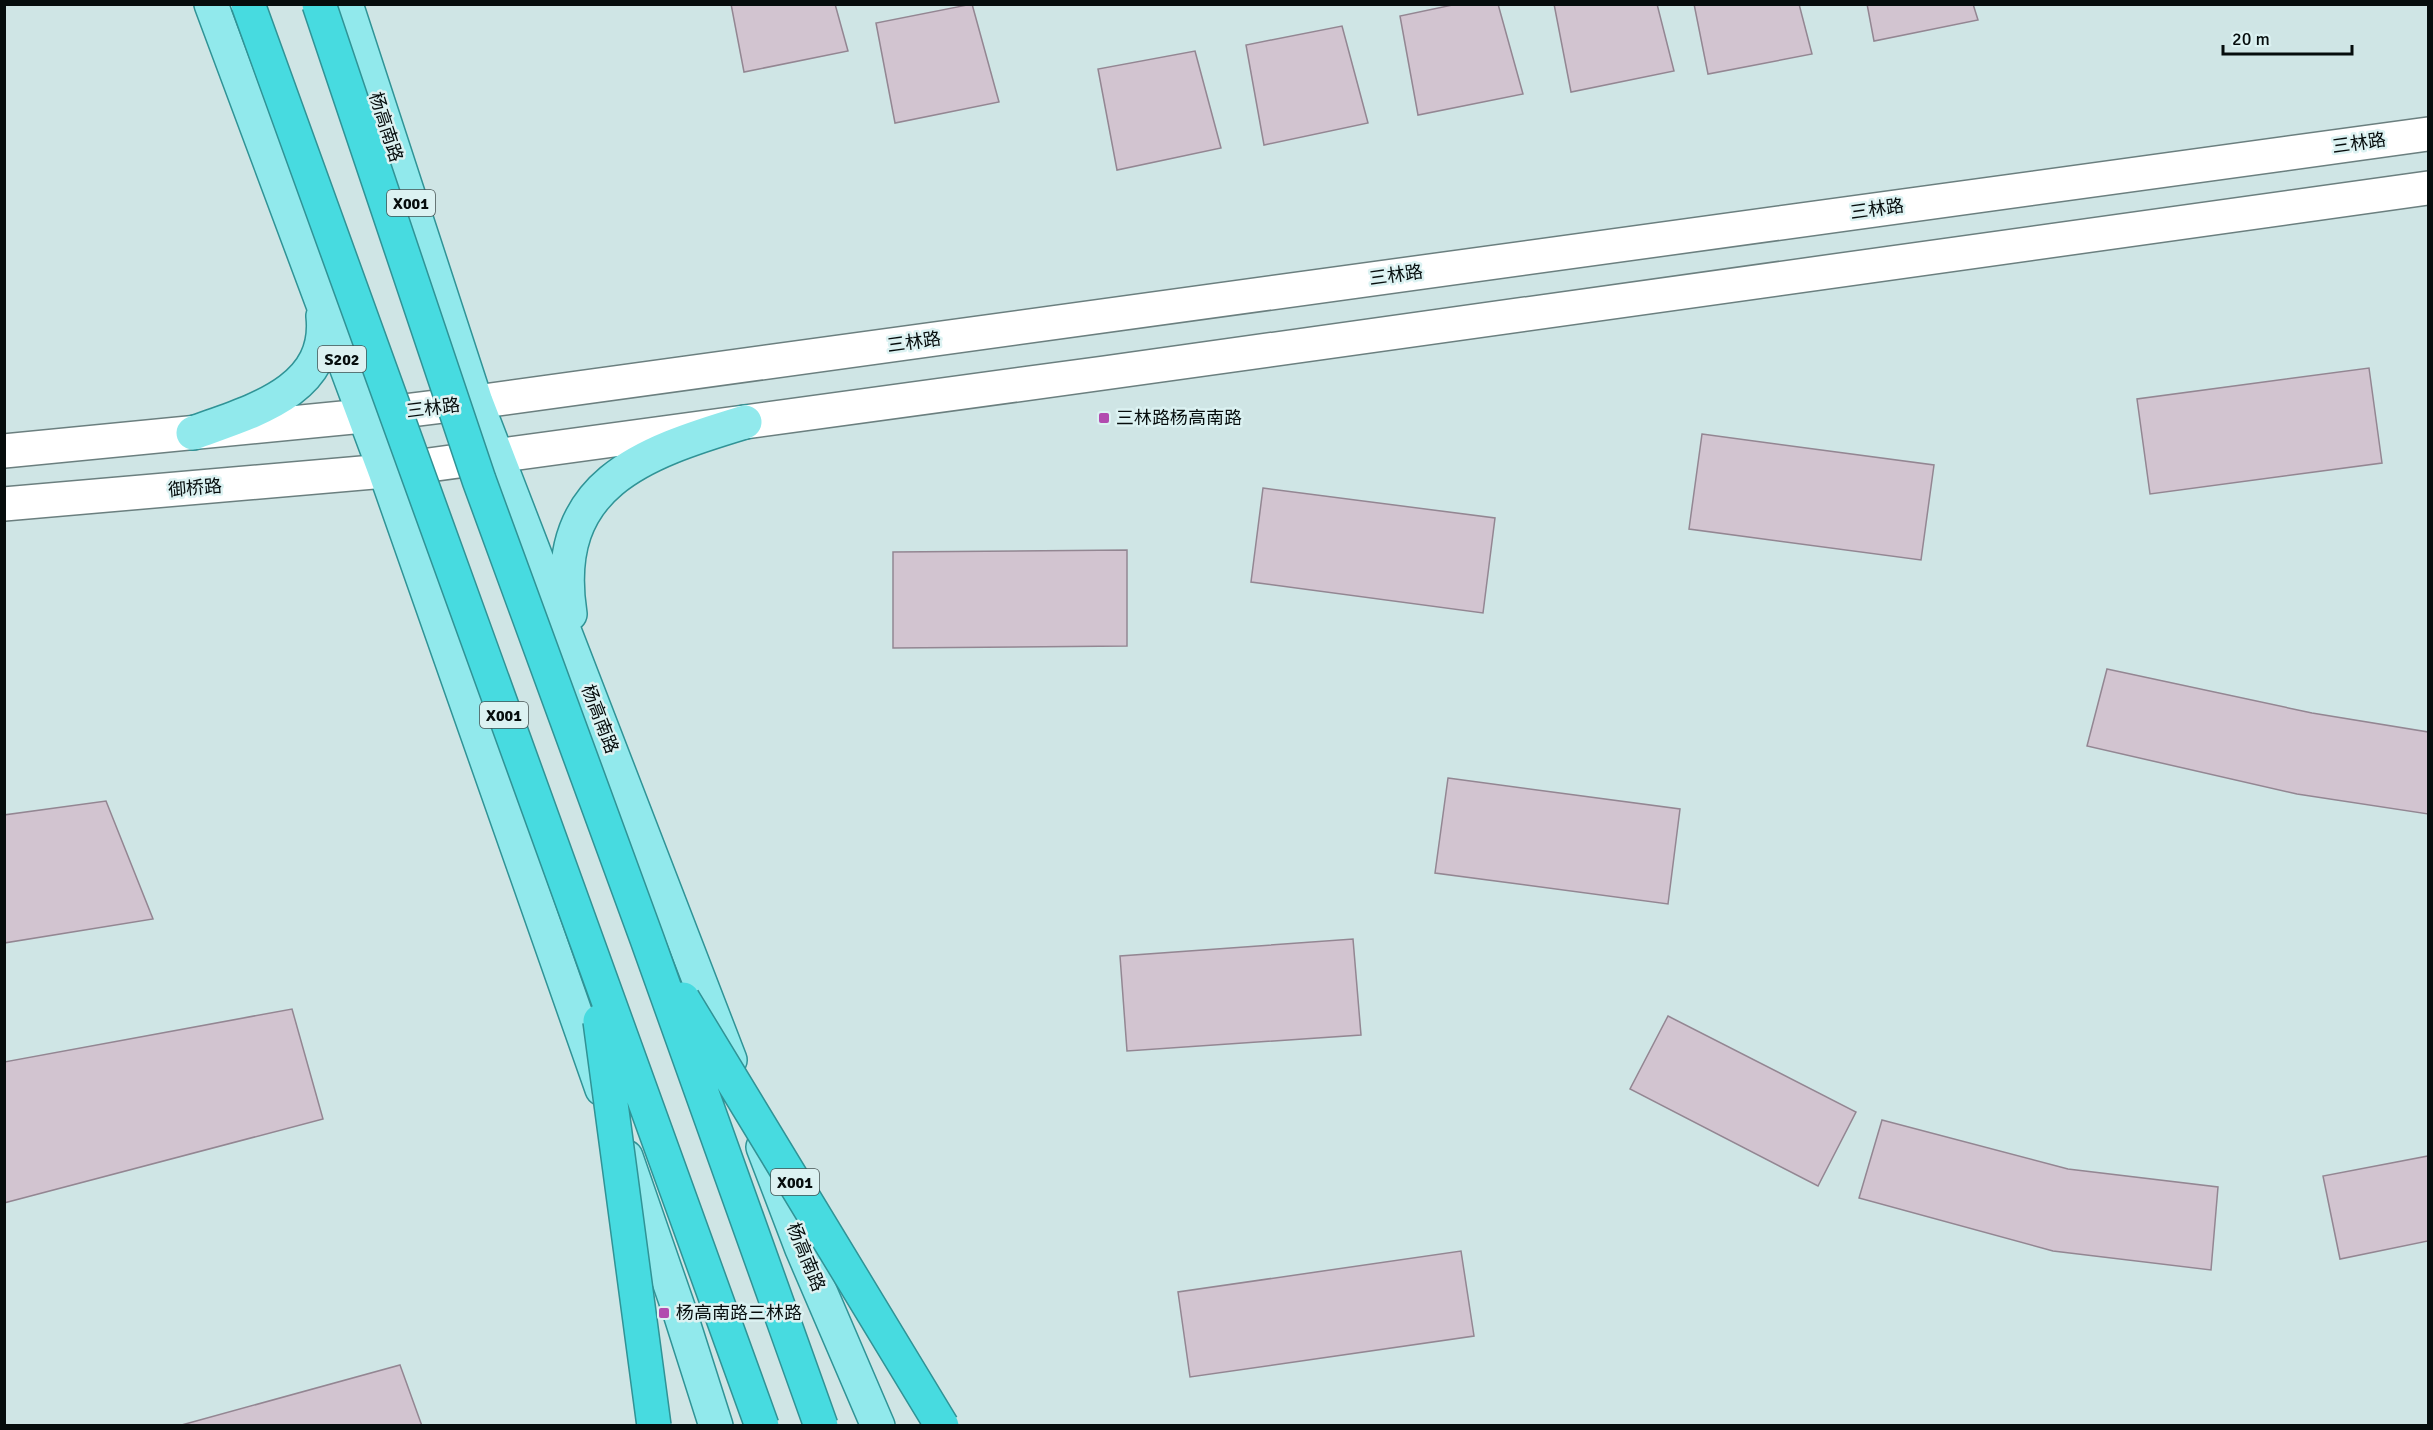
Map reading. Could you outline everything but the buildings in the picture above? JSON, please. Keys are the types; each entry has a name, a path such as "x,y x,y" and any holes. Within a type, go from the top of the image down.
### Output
{"highway":[{"name":"X001","path":"248,4 762,1425"},
{"name":"杨高南路","path":"319,4 478,480 647,939 821,1425"},
{"name":"X001","path":"647,939 942,1425"},
{"name":"X001","path":"592,957 654,1425"}],"main road":[{"path":"193,433 251,411 291,389 303,378 321,352 324,331 321,302 211,4"},
{"name":"杨高南路","path":"346,4 476,402 802,1249 878,1425"},
{"name":"三林路","path":"363,417 2428,134"},
{"path":"385,471 2428,188"},
{"name":"S202","path":"321,302 385,471"},
{"path":"4,451 363,417"},
{"path":"576,657 566,587 569,548 585,508 611,480 646,458 684,441 745,422"},
{"name":"御桥路","path":"4,504 385,471"},
{"name":"X001","path":"385,471 679,1310 716,1425"}],"place":[{"name":"三林路杨高南路","path":"1104,418"},
{"name":"杨高南路三林路","path":"664,1313"}]}
